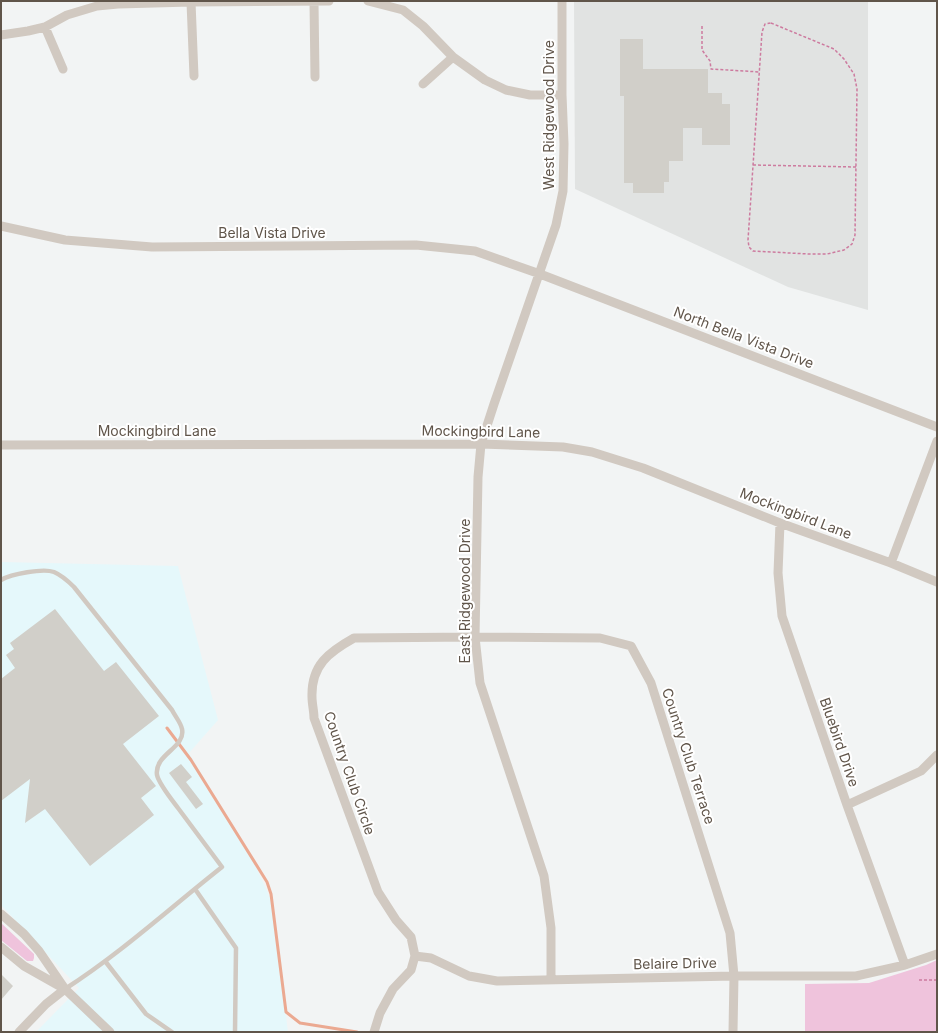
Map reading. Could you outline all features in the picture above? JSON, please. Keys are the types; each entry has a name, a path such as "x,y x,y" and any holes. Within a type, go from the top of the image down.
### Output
{"street":[{"path":"1,35 45,27 67,16 97,6 117,2 329,1"},
{"path":"368,1 403,10 423,26 453,57 485,80 506,90 530,95 562,95"},
{"name":"West Ridgewood Drive","path":"540,274 556,226 563,191 564,144 562,95 562,1"},
{"path":"191,2 194,76"},
{"path":"314,2 315,77"},
{"path":"45,27 63,69"},
{"path":"424,84 453,57"},
{"name":"Bella Vista Drive","path":"1,226 65,240 152,247 416,245 476,251 540,274"},
{"name":"North Bella Vista Drive","path":"540,274 937,427"},
{"name":"East Ridgewood Drive","path":"540,274 496,397 481,444 478,477 476,637 480,683 544,876 551,928 552,979"},
{"path":"891,564 937,441"},
{"name":"Mockingbird Lane","path":"1,445 481,444 563,447 592,452 643,468 780,523 937,582"},
{"name":"Bluebird Drive","path":"780,523 778,573 782,616 847,805 905,965"},
{"name":"Country Club Circle","path":"415,956 411,937 396,920 378,892 314,718 312,697 313,680 322,661 338,647 354,638 476,637"},
{"name":"Country Club Terrace","path":"476,637 600,638 631,646 651,683 730,933 734,976 733,1032"},
{"path":"847,805 921,771 937,755"},
{"path":"1,914 24,934 39,951 64,989"},
{"path":"1,947 24,966 64,989 110,1032"},
{"name":"Belaire Drive","path":"415,956 431,958 469,976 497,980 734,976 856,976 905,965 937,954"},
{"path":"374,1032 380,1013 393,990 411,970 415,956"},
{"path":"19,1032 46,1004 64,989"}],"lane":[{"path":"1,580 26,572 39,571 53,571 64,578 74,587 172,710 182,728 182,735 180,740 161,760 157,767 157,776 164,790 222,867 134,940 88,974 64,989"},
{"path":"195,889 236,948 235,1032"},
{"path":"105,961 146,1014 172,1032"}],"path":[{"path":"771,23 834,50 844,59 854,74 857,89 855,235 852,244 844,250 827,254 753,251 749,247 748,240 753,165 762,32 765,24 771,23"},
{"path":"702,26 702,50 710,61 711,69 760,72"},
{"path":"753,165 856,167"},
{"path":"919,980 937,980"}],"shaded area":[{"path":"574,1 868,1 868,310 788,287 575,189"},
{"path":"1,562 178,566 218,720 189,753 252,858 271,900 288,1032 36,1032 79,988 1,905"},
{"path":"1,923 34,954 33,961 27,961 1,940"},
{"path":"937,960 937,1032 805,1032 805,984 869,983 926,965"}],"building":[{"path":"620,39 643,39 643,69 708,69 708,93 722,93 722,104 730,104 730,145 702,145 702,128 683,128 683,161 669,161 669,182 664,182 664,193 633,193 633,183 624,183 624,96 620,96"},
{"path":"55,609 104,671 116,662 159,716 123,744 156,786 141,798 154,815 90,866 45,809 25,823 30,779 1,801 1,679 15,668 6,655 14,649 10,643"},
{"path":"181,764 192,777 186,782 203,804 196,809 169,773"},
{"path":"1,974 13,986 1,1000"}],"waterway":[{"path":"167,728 191,760 267,882 271,894 286,1012 300,1023 357,1032"}]}
